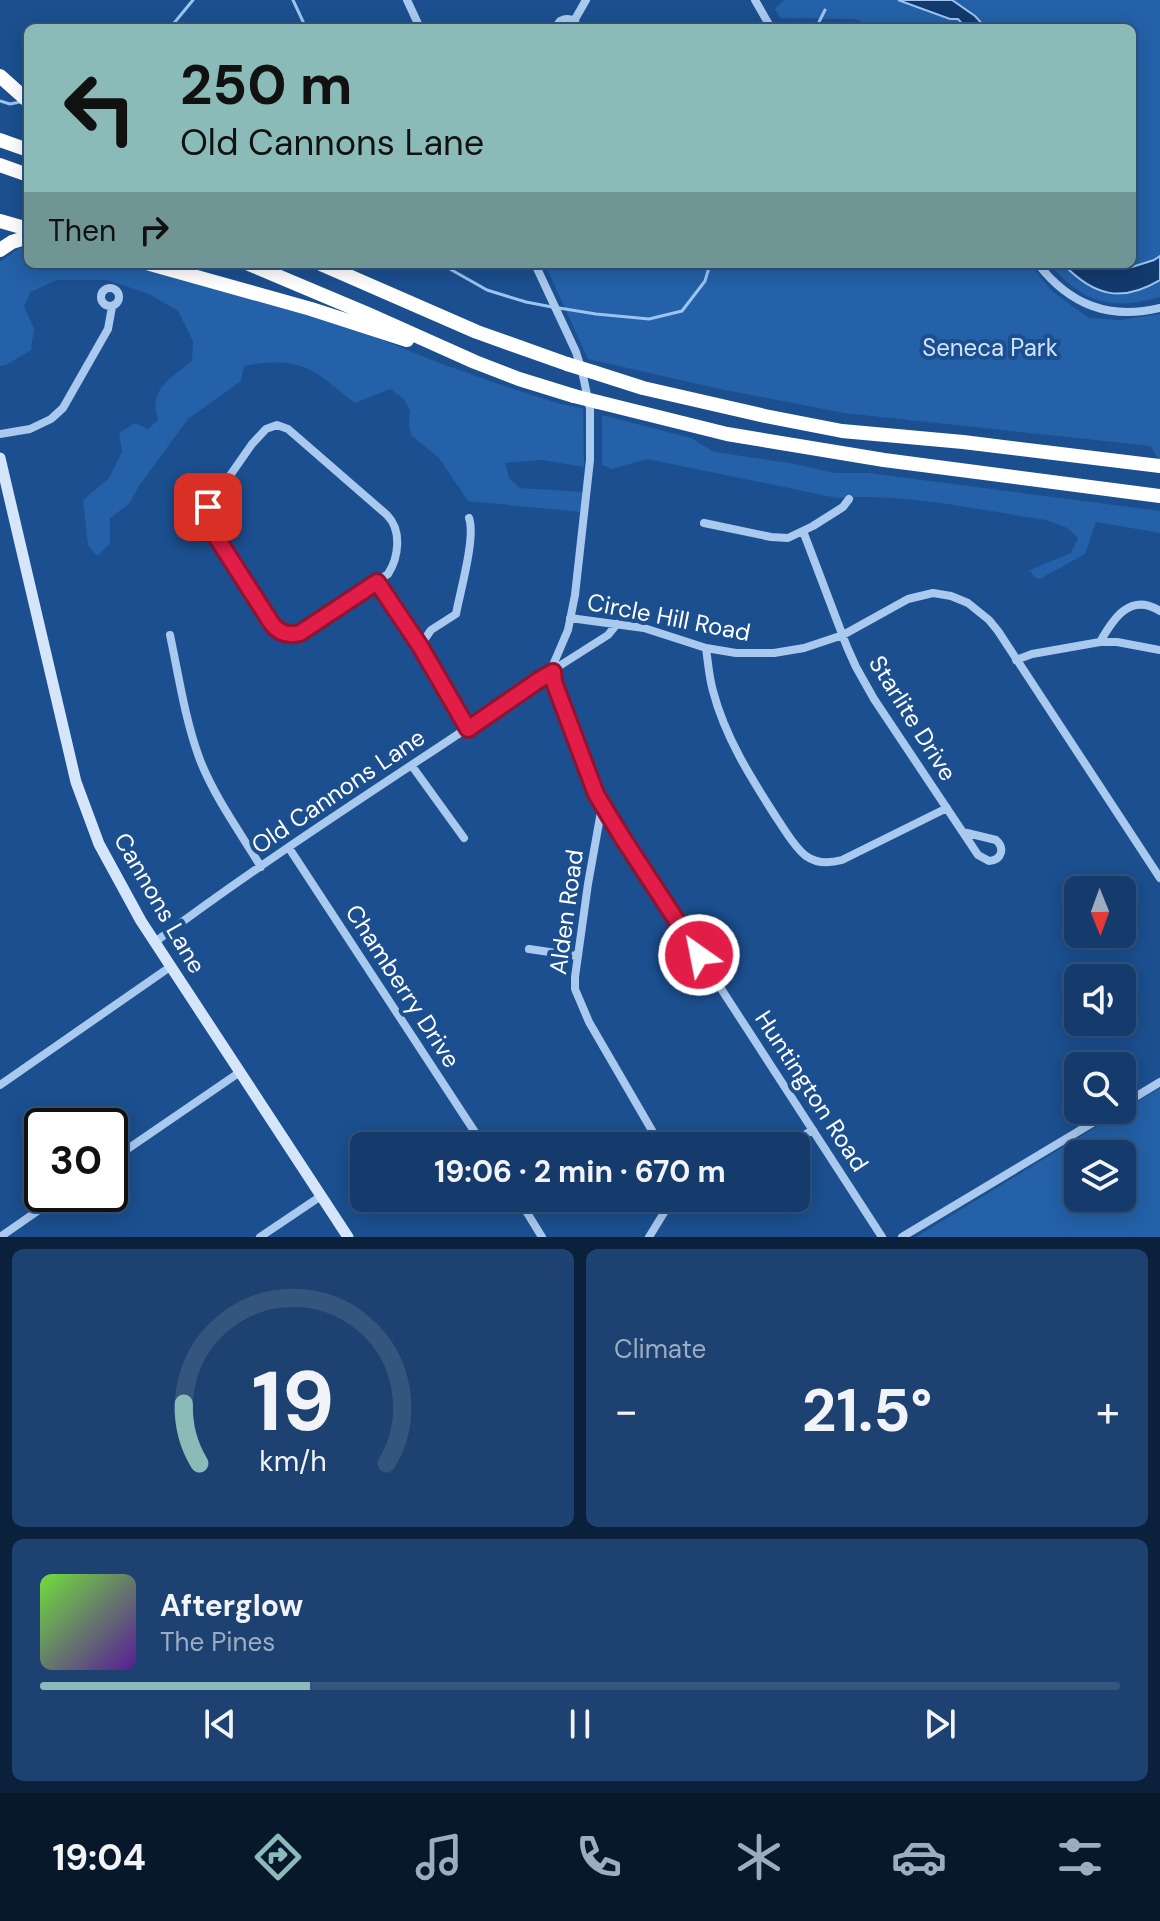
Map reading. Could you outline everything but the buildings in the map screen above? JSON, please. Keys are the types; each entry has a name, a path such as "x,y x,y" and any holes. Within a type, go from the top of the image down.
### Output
{"highway":[{"path":"1,76 24,97"},
{"path":"0,140 24,149"},
{"path":"0,165 24,174"},
{"path":"0,221 24,228"},
{"path":"0,250 24,238"},
{"path":"164,268 321,312 475,362"},
{"path":"258,268 475,362 574,396 727,434 884,460 1160,496"},
{"path":"330,268 477,332 658,392 842,431 1160,466"}],"main road":[{"name":"Cannons Lane","path":"0,458 76,782 112,871 170,967 348,1237"}],"street":[{"path":"407,0 418,24"},
{"path":"576,24 586,0"},
{"path":"755,0 769,24"},
{"path":"540,268 582,371 590,409 590,460 575,595 568,630 553,671"},
{"path":"1042,268 1070,296 1101,310 1123,313 1160,308"},
{"path":"0,434 30,429 51,419 63,408 108,329 112,307"},
{"path":"277,425 288,429 393,521 397,531 394,562 388,574 377,582 300,633 286,634 272,624 210,527 206,513 252,444 266,429 277,425"},
{"path":"704,523 788,538 843,507 849,499"},
{"path":"420,646 431,630 456,614 470,543 469,518"},
{"name":"Starlite Drive","path":"803,531 864,683 978,855 984,860 998,859 1001,847 996,840 963,832"},
{"path":"377,582 420,646 468,729"},
{"name":"Circle Hill Road","path":"570,618 644,628 706,648 736,653 774,653 804,648 843,635 908,599 924,594 942,594 960,599 976,608 998,631 1160,878"},
{"path":"1100,642 1110,624 1128,607 1144,604 1160,611"},
{"name":"Old Cannons Lane","path":"155,942 289,848 608,635 617,624"},
{"path":"170,635 187,717 200,760 220,800 261,867"},
{"path":"1016,660 1032,654 1100,642 1160,650"},
{"path":"706,648 713,690 736,750 781,824 796,846 809,858 818,862 842,860 947,808"},
{"name":"Huntington Road","path":"553,671 554,682 602,805 882,1237"},
{"path":"412,766 464,838"},
{"name":"Alden Road","path":"602,805 575,984 584,1013 653,1132"},
{"name":"Chamberry Drive","path":"289,848 475,1132"},
{"path":"529,949 577,956"},
{"path":"0,1085 170,967"},
{"path":"128,1149 240,1072"},
{"path":"1136,1097 1160,1082"},
{"path":"902,1237 1091,1124"},
{"path":"809,1132 813,1130"},
{"path":"260,1237 321,1196"},
{"path":"0,1237 36,1212"},
{"path":"527,1212 542,1237"},
{"path":"649,1237 664,1212"}],"green space":[{"path":"784,0 1160,0 1160,297 1126,303 1099,300 1074,288 1053,268 1136,268 1136,24 868,24 855,19 780,18 775,9"},
{"path":"24,247 24,268 143,268 350,327 516,390 583,408 584,467 542,460 505,463 509,478 520,488 583,492 581,512 468,501 439,458 411,435 410,411 404,399 390,389 355,403 308,369 284,363 260,364 244,366 241,381 188,419 129,504 110,518 110,543 97,556 88,545 83,500 109,478 122,452 119,433 135,423 148,429 158,420 156,400 159,392 169,379 192,361 193,341 178,311 149,294 107,280 57,280 31,292 24,306 34,329 31,350 0,366 0,262"},
{"name":"Seneca Park","path":"552,268 1033,268 1052,291 1089,318 1120,320 1160,314 1160,463 1151,446 844,413 588,359 548,271"},
{"path":"602,415 691,438 714,452 835,473 869,473 1160,511 1160,533 1096,522 1085,554 1040,579 1034,577 1030,570 1071,553 1078,538 1067,528 1046,520 942,503 888,498 837,498 647,459 612,469 602,465"},
{"path":"1160,1088 1160,1237 916,1237 1064,1147 1064,1212 1136,1212 1136,1140 1075,1140 1101,1124 1136,1124 1136,1103"}],"shaded area":[{"path":"898,0 952,0 982,24 962,24 958,19 950,19"},
{"path":"1160,256 1160,280 1133,292 1108,293 1097,289 1067,268 1136,268"}],"waterway":[{"path":"173,24 193,0"},
{"path":"293,0 304,24"},
{"path":"818,24 825,10"},
{"path":"0,101 10,104 20,102"},
{"path":"448,268 487,290 552,307"},
{"path":"559,308 649,319 682,311 705,281 709,268"}],"route":[{"path":"208,507 206,513 210,527 279,631 300,633 377,582 420,646 468,729 553,672 596,794 699,955"}]}
